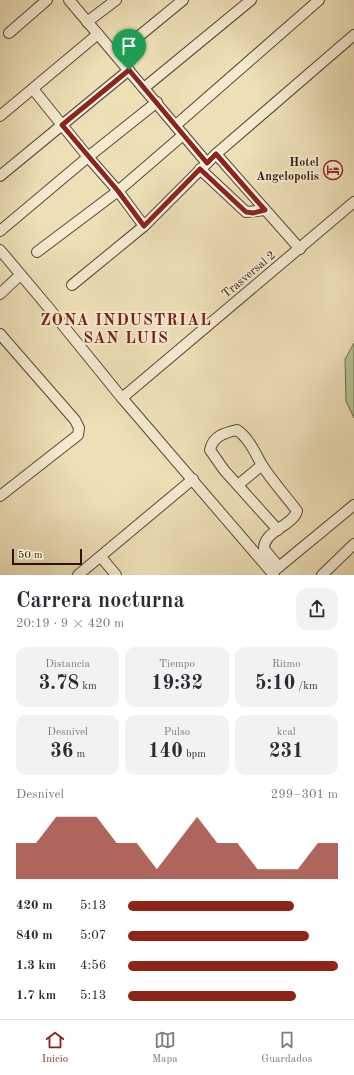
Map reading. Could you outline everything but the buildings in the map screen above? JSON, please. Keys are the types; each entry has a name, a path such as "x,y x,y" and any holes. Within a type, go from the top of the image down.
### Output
{"street":[{"path":"9,32 47,0"},
{"path":"69,0 176,124 203,166 246,212 253,213 265,210"},
{"path":"87,22 116,0"},
{"path":"116,55 183,0"},
{"path":"144,88 251,0"},
{"path":"176,124 319,0"},
{"path":"0,116 98,34"},
{"path":"72,285 144,226 216,154 354,35"},
{"path":"0,176 129,70"},
{"path":"33,89 88,157 118,191 144,226"},
{"path":"0,231 88,157 157,102"},
{"path":"37,252 118,191 183,135"},
{"path":"216,154 300,249"},
{"name":"Trasversal 2","path":"122,398 354,202"},
{"path":"0,250 122,398 275,572"},
{"path":"0,294 20,275"},
{"path":"0,334 75,420 79,428 78,435 0,496"},
{"path":"275,572 264,549 264,545 270,536 278,530 294,516 297,511 262,465 257,453 241,433 236,430 215,438 211,443 210,450 238,485 278,530"},
{"path":"238,485 262,465"},
{"path":"78,575 193,479"},
{"path":"275,572 354,505"},
{"path":"322,575 354,544"},
{"path":"101,556 116,575"}],"green space":[{"path":"354,343 354,418 346,401 345,359"}],"place":[{"name":"Hotel Angelopolis","path":"333,170"}],"district":[{"name":"ZONA INDUSTRIAL SAN LUIS","path":"126,330"}],"route":[{"path":"129,70 176,124 183,135 207,163 216,154 265,210 253,213 246,212 200,169 144,226 118,191 62,125 129,70"}]}
